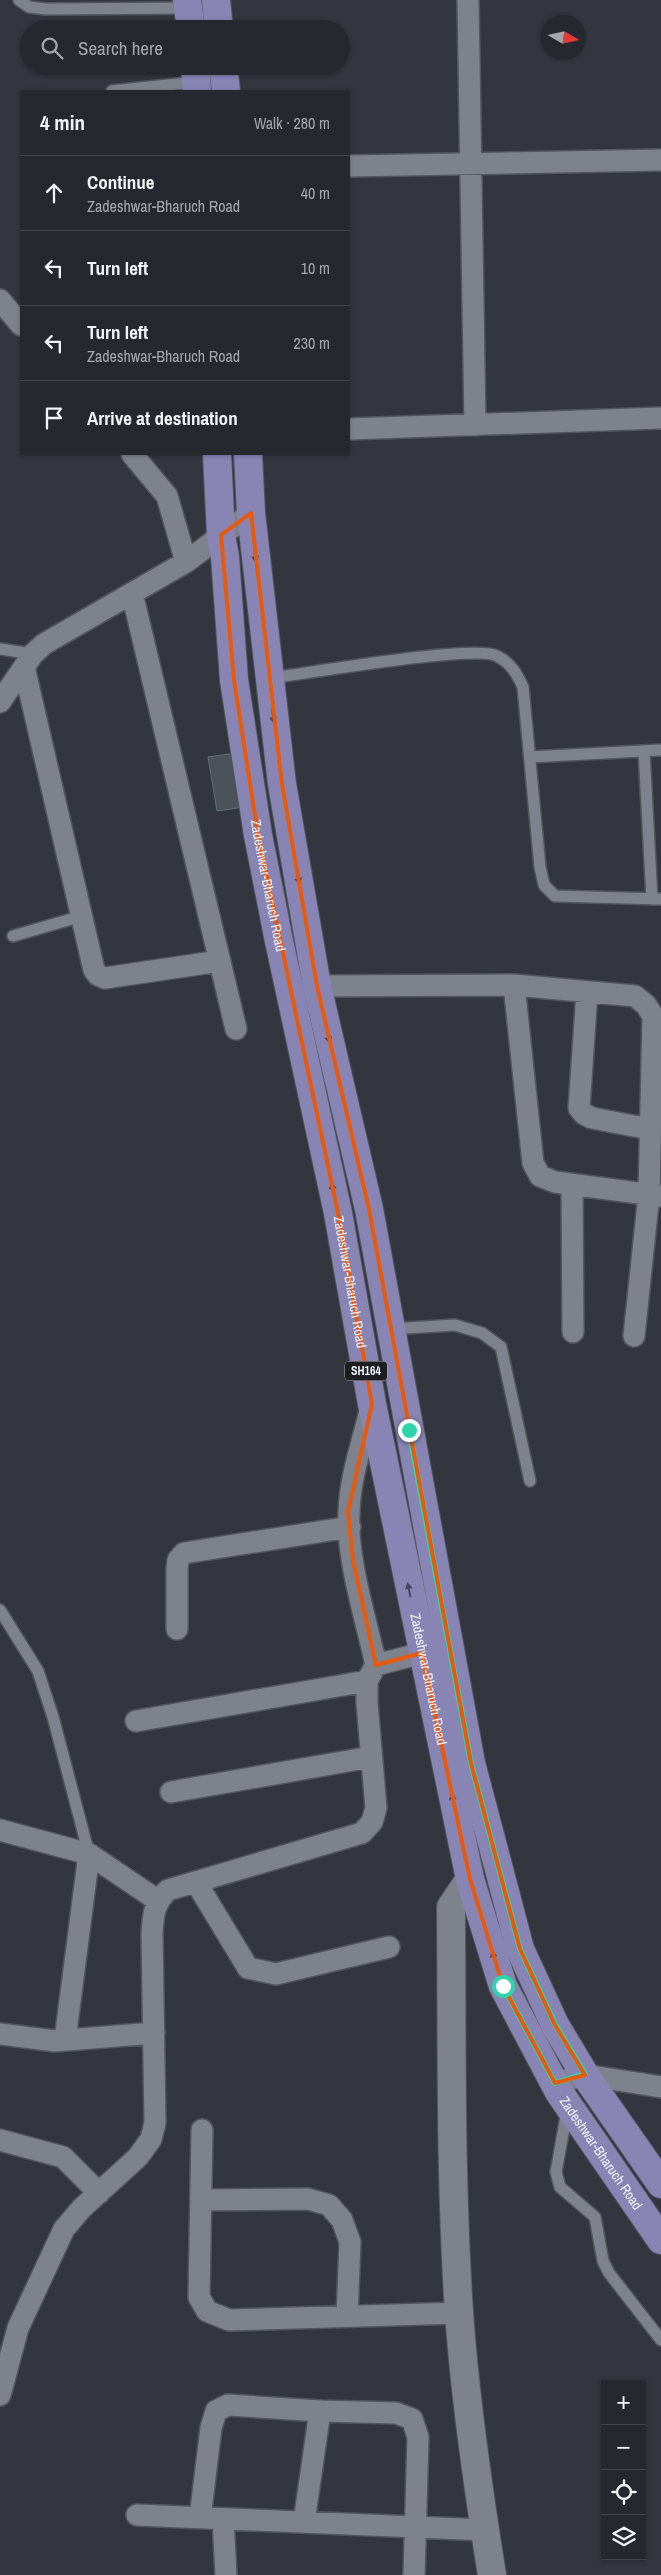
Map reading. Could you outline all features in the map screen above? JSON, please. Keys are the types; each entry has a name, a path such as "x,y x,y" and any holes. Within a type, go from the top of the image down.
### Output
{"main road":[{"path":"224,75 226,90"},
{"name":"Zadeshwar-Bharuch Road","path":"217,455 221,535 225,556 234,680 258,835 278,941 338,1213 372,1404 422,1654 470,1879 503,1986 561,2093 661,2240"},
{"name":"Zadeshwar-Bharuch Road","path":"248,455 251,512 268,679 282,784 317,986 369,1209 476,1782 520,1949 555,2024 585,2074 661,2184"}],"street":[{"path":"468,0 475,426"},
{"path":"350,166 471,162 661,160"},
{"path":"0,300 20,324"},
{"path":"350,429 661,418"},
{"path":"133,455 167,496 186,562"},
{"path":"0,702 28,661 44,644 186,562 251,512"},
{"path":"132,593 236,1029"},
{"path":"28,661 94,970 98,975 105,978 220,961"},
{"path":"514,985 533,1163 540,1176 555,1182 655,1195"},
{"path":"317,986 514,985 635,996 646,1005 653,1016 650,1129 655,1195 634,1336"},
{"path":"587,992 579,1108 584,1114 592,1118 650,1129"},
{"path":"572,1184 573,1332"},
{"path":"0,2395 18,2328 64,2228 138,2157 151,2139 156,2123 153,1916 157,1900 168,1890 362,1833 372,1822 376,1808 371,1756 372,1673 353,1560 348,1512 355,1472 372,1404"},
{"path":"177,1629 176,1569 178,1560 184,1553 350,1527"},
{"path":"136,1721 372,1673 422,1654"},
{"path":"171,1792 371,1756"},
{"path":"0,1830 89,1854 157,1900"},
{"path":"64,2040 89,1854"},
{"path":"470,1879 450,1907 452,2152 459,2313 476,2473 492,2575"},
{"path":"196,1882 248,1968 276,1974 390,1947"},
{"path":"0,2034 64,2040 154,2033"},
{"path":"561,2093 585,2074 661,2087"},
{"path":"202,2130 199,2297 207,2311 229,2320 459,2313"},
{"path":"1,2144 63,2157 99,2193"},
{"path":"202,2200 308,2199 329,2205 342,2220 350,2242 347,2316"},
{"path":"200,2518 210,2428 216,2411 228,2405 320,2411 396,2413 412,2419 418,2437 414,2575"},
{"path":"304,2522 320,2411"},
{"path":"137,2515 485,2530"},
{"path":"223,2519 226,2575"}],"lane":[{"path":"19,0 29,7 46,9 203,11"},
{"path":"120,90 196,80"},
{"path":"0,649 28,661"},
{"path":"268,679 454,653 496,655 514,669 523,688 540,867 544,885 555,896 657,899 644,751"},
{"path":"530,757 661,750"},
{"path":"13,936 82,916"},
{"path":"390,1329 455,1325 482,1332 501,1347 530,1481"},
{"path":"0,1610 38,1671 53,1717 89,1854"},
{"path":"561,2093 557,2180 560,2187 595,2217 603,2262 609,2273 661,2340"}],"highlighted area":[{"path":"251,513 282,784 317,986 369,1209 471,1763 520,1949 555,2025 585,2075 555,2083 503,1986 470,1879 422,1653 376,1665 353,1560 348,1512 372,1404 338,1213 258,835 234,680 221,535"}],"building":[{"path":"236,753 244,807 217,811 208,757"}],"route":[{"path":"409,1430 471,1763 520,1949 555,2024 585,2074 555,2083 503,1986"}]}
